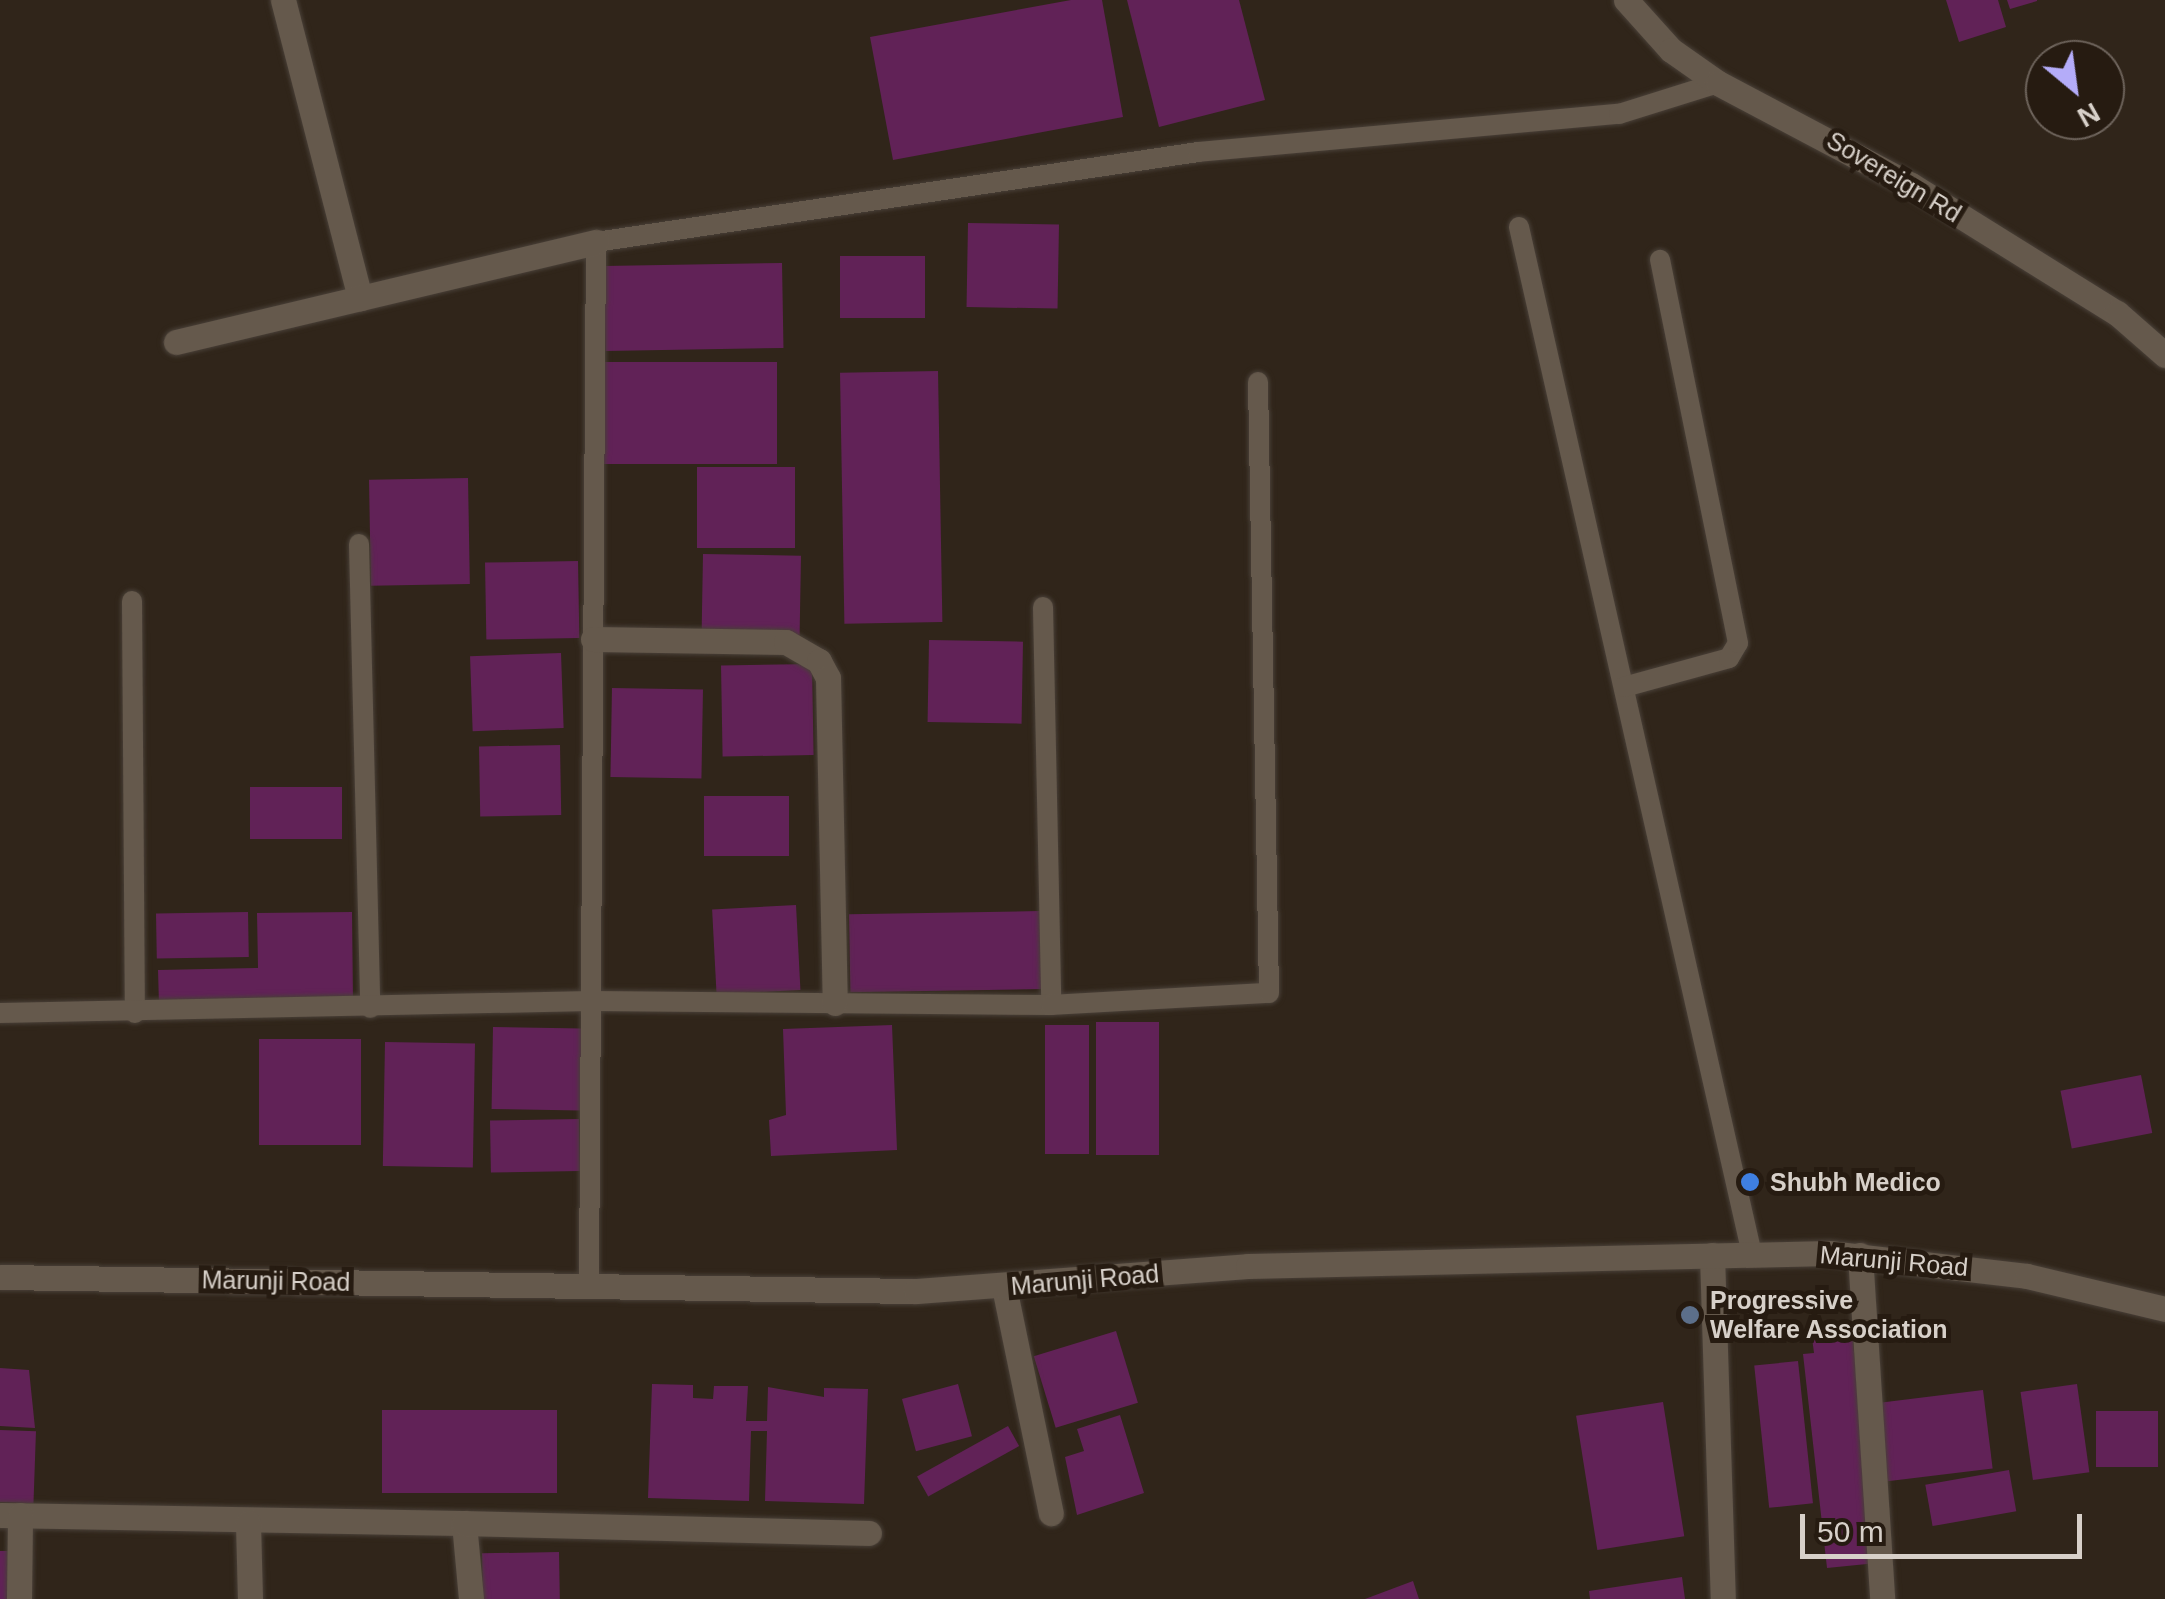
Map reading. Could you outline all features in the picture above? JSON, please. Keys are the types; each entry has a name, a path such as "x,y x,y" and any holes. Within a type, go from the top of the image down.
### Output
{"street":[{"path":"282,0 360,298"},
{"name":"Sovereign Rd","path":"1626,0 1718,83 1911,185 2117,313 2165,355"},
{"path":"176,342 596,242"},
{"path":"594,639 786,642 819,661 828,678 834,1003"},
{"path":"1712,1255 1724,1599"},
{"path":"1860,1255 1882,1598"},
{"name":"Marunji Road","path":"0,1277 589,1286 1004,1287 1248,1266 1860,1255 2027,1276 2165,1309"},
{"path":"1004,1287 1050,1512"},
{"path":"19,1599 10,1515 248,1523 464,1523 869,1533"},
{"path":"248,1523 250,1599"},
{"path":"464,1523 471,1599"}],"lane":[{"path":"589,1286 596,242 1198,152 1619,114 1718,83"},
{"path":"1519,227 1752,1254"},
{"path":"1624,687 1729,658 1738,643 1660,260"},
{"path":"0,1013 591,1001 1051,1005 1269,993 1258,382"},
{"path":"359,544 370,1008"},
{"path":"132,601 135,1013"},
{"path":"1043,607 1051,1005"}],"building":[{"path":"1071,0 1102,0 1123,117 893,160 870,37"},
{"path":"1127,0 1239,0 1265,100 1159,127"},
{"path":"1946,0 1998,0 2006,27 1959,42"},
{"path":"2007,0 2037,0 2037,1 2010,9"},
{"path":"968,223 1059,225 1058,309 967,307"},
{"path":"840,256 925,256 925,318 840,318"},
{"path":"782,263 783,348 606,351 604,266"},
{"path":"604,362 777,362 777,464 604,464"},
{"path":"938,371 942,622 844,624 840,373"},
{"path":"697,467 795,467 795,548 697,548"},
{"path":"468,478 470,584 371,586 369,480"},
{"path":"703,554 801,556 800,637 702,635"},
{"path":"578,561 579,638 486,640 485,563"},
{"path":"929,640 1023,642 1022,724 928,722"},
{"path":"561,653 564,728 473,731 470,656"},
{"path":"812,664 814,755 723,757 721,666"},
{"path":"612,688 703,690 701,779 610,777"},
{"path":"560,745 561,815 480,816 479,746"},
{"path":"250,787 342,787 342,839 250,839"},
{"path":"704,796 789,796 789,856 704,856"},
{"path":"796,905 800,990 717,994 712,909"},
{"path":"1040,911 1041,989 850,992 849,914"},
{"path":"248,912 249,957 157,959 156,914"},
{"path":"352,912 353,1002 159,1005 158,970 258,968 257,913"},
{"path":"1096,1022 1159,1022 1159,1155 1096,1155"},
{"path":"892,1025 897,1150 771,1156 769,1120 786,1115 783,1029"},
{"path":"1045,1025 1089,1025 1089,1154 1045,1154"},
{"path":"493,1027 582,1029 581,1111 492,1109"},
{"path":"259,1039 361,1039 361,1145 259,1145"},
{"path":"385,1042 475,1044 473,1168 383,1166"},
{"path":"2141,1075 2152,1133 2072,1149 2061,1091"},
{"path":"579,1119 580,1171 491,1173 490,1121"},
{"path":"1851,1325 1877,1563 1827,1568 1803,1354 1814,1353 1811,1330"},
{"path":"1116,1331 1138,1403 1056,1428 1034,1356"},
{"path":"1798,1361 1813,1503 1769,1508 1754,1366"},
{"path":"0,1368 29,1370 35,1428 0,1426"},
{"path":"652,1384 693,1385 693,1398 713,1399 714,1386 748,1386 746,1421 767,1421 768,1387 824,1397 824,1388 868,1389 864,1504 765,1501 767,1431 751,1431 749,1501 648,1498"},
{"path":"958,1384 972,1436 916,1451 902,1399"},
{"path":"2077,1384 2089,1472 2033,1480 2021,1392"},
{"path":"1983,1390 1993,1468 1885,1482 1876,1403"},
{"path":"1663,1402 1684,1536 1597,1550 1576,1416"},
{"path":"382,1410 557,1410 557,1493 382,1493"},
{"path":"2096,1411 2158,1411 2158,1467 2096,1467"},
{"path":"1120,1415 1144,1493 1077,1515 1065,1457 1084,1451 1077,1429"},
{"path":"1008,1426 1019,1446 928,1497 917,1476"},
{"path":"0,1430 36,1431 33,1503 0,1502"},
{"path":"2009,1470 2016,1511 1933,1526 1925,1485"},
{"path":"0,1551 11,1551 11,1599 0,1599"},
{"path":"559,1552 560,1599 483,1599 482,1553"},
{"path":"1682,1577 1685,1599 1590,1599 1589,1591"},
{"path":"1413,1581 1419,1599 1365,1599"}],"place":[{"name":"Shubh Medico","path":"1750,1182"},
{"name":"Progressive Welfare Association","path":"1690,1315"}]}
